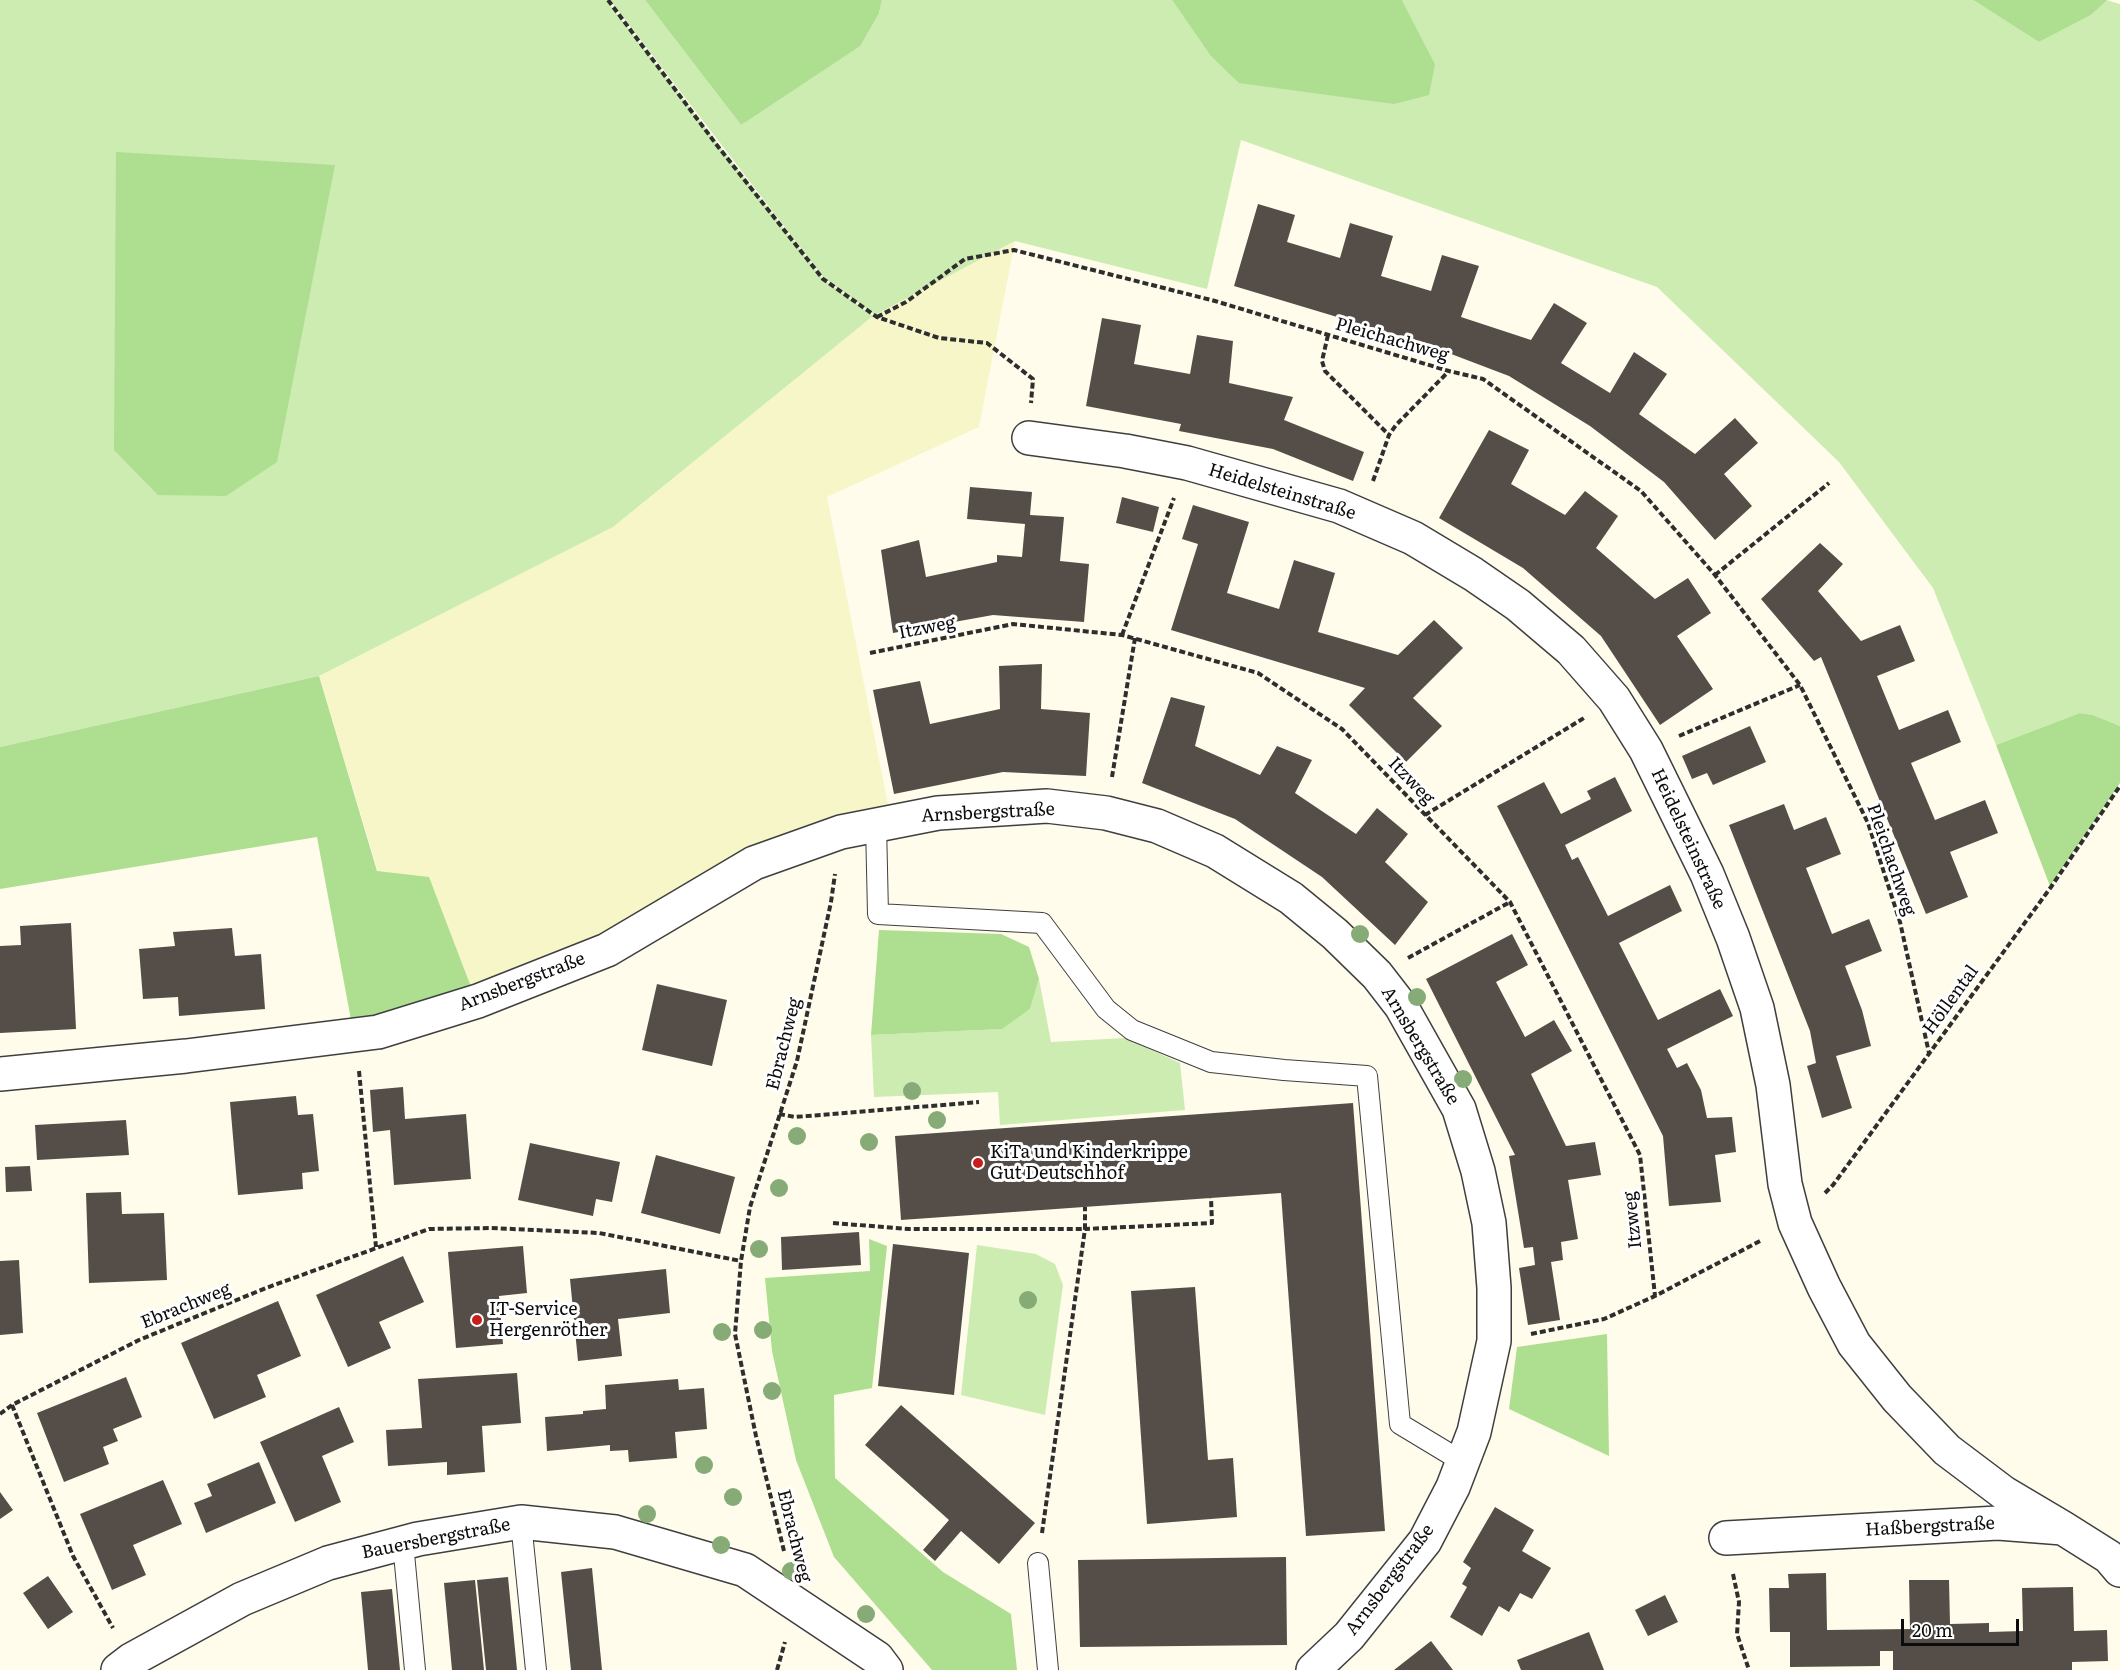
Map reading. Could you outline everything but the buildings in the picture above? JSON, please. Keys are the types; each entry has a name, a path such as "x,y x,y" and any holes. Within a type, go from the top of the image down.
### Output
{"street":[{"name":"Heidelsteinstraße","path":"1029,438 1125,451 1187,463 1339,506 1413,538 1473,574 1518,605 1571,650 1614,699 1646,750 1707,874 1744,968 1757,1008 1773,1085 1785,1184 1795,1223 1824,1287 1854,1344 1897,1398 1947,1450 2004,1492 2062,1528"},
{"name":"Arnsbergstraße","path":"0,1074 378,1032 478,1001 607,950 754,863 841,832 938,813 1047,806 1106,813 1157,826 1215,851 1291,898 1335,934 1377,975 1401,1006 1459,1109 1478,1171 1489,1223 1494,1288 1494,1341 1474,1432 1463,1462 1453,1487 1425,1541 1349,1636 1313,1670"},
{"name":"Bauersbergstraße","path":"124,1665 242,1599 328,1563 404,1543 521,1522 615,1532 745,1570 877,1658 886,1670"},
{"name":"Haßbergstraße","path":"1726,1538 1998,1523 2062,1528 2109,1557 2120,1570"}],"lane":[{"path":"876,825 878,914 1042,923 1106,1009 1132,1030 1211,1062 1367,1076 1400,1424 1463,1462"},
{"path":"521,1522 536,1670"},
{"path":"404,1543 415,1670"},
{"path":"1038,1563 1048,1670"}],"path":[{"path":"608,0 716,144 823,279 877,318 939,338 987,343 1032,379 1029,438"},
{"name":"Pleichachweg","path":"877,318 906,302 965,259 1014,250 1215,301 1449,371 1483,379 1641,490 1715,575 1800,685 1868,823 1899,922 1929,1053"},
{"path":"1328,335 1322,362 1325,371 1389,435"},
{"path":"1372,483 1389,435 1449,371"},
{"path":"1122,635 1187,463"},
{"path":"1715,575 1829,483"},
{"name":"Itzweg","path":"870,653 1013,624 1122,635 1258,674 1342,729 1510,902 1640,1155 1655,1296"},
{"path":"1113,771 1135,638"},
{"path":"1681,736 1800,685"},
{"path":"1425,815 1614,699"},
{"name":"Höllental","path":"1527,1334 1604,1319 1655,1296 1795,1223 1833,1185 2051,887 2120,786"},
{"name":"Ebrachweg","path":"797,1605 756,1436 735,1334 741,1261 750,1207 797,1061 831,902 841,832"},
{"path":"1410,957 1510,902"},
{"path":"355,1036 376,1247"},
{"path":"779,1114 795,1117 979,1102"},
{"path":"833,1223 909,1229 1085,1229 1212,1223 1211,1198"},
{"path":"1038,1563 1085,1229 1085,1207"},
{"name":"Ebrachweg","path":"0,1413 140,1340 376,1247 429,1229 491,1228 599,1233 741,1261"},
{"path":"12,1405 73,1556 124,1665"},
{"path":"1739,1602 1737,1634 1749,1670"}],"green space":[{"path":"0,0 606,0 823,279 873,316 613,527 319,676 0,747"},
{"path":"610,0 645,0 741,125 879,13 882,0 1172,0 1210,55 1435,64 1402,0 1973,0 2039,42 2091,15 2106,0 2120,4 2120,726 2093,715 2080,713 1996,745 1933,588 1839,462 1657,287 1241,140 1207,289 1015,241 875,315 824,278"},
{"path":"645,0 882,0 879,13 860,46 741,125"},
{"path":"1172,0 1402,0 1435,64 1429,95 1394,104 1239,83 1210,55"},
{"path":"1973,0 2107,0 2091,15 2039,42"},
{"path":"116,152 335,165 277,462 226,496 158,495 114,450"},
{"path":"1015,241 979,427 827,497 891,820 476,1000 378,871 319,676 613,527 873,316"},
{"path":"319,676 377,871 429,877 476,1000 354,1036 317,837 0,889 0,747"},
{"path":"2080,713 2093,715 2120,726 2120,783 2050,886 1996,745"},
{"path":"879,930 1001,934 1029,947 1039,979 1030,1009 1002,1029 871,1035"},
{"path":"1039,979 1051,1042 1125,1038 1180,1063 1185,1110 1000,1125 998,1092 874,1097 871,1035 1001,1029 1030,1009"},
{"path":"869,1239 887,1246 872,1388 834,1395 835,1478 943,1572 1011,1614 1017,1670 932,1670 834,1557 796,1460 772,1351 765,1278 870,1271"},
{"path":"977,1245 1036,1254 1055,1264 1063,1285 1045,1415 961,1395"},
{"path":"1607,1334 1609,1456 1509,1409 1517,1347"}],"place":[{"name":"KiTa und Kinderkrippe Gut Deutschhof","path":"978,1163"},
{"name":"IT-Service Hergenröther","path":"477,1320"}]}
